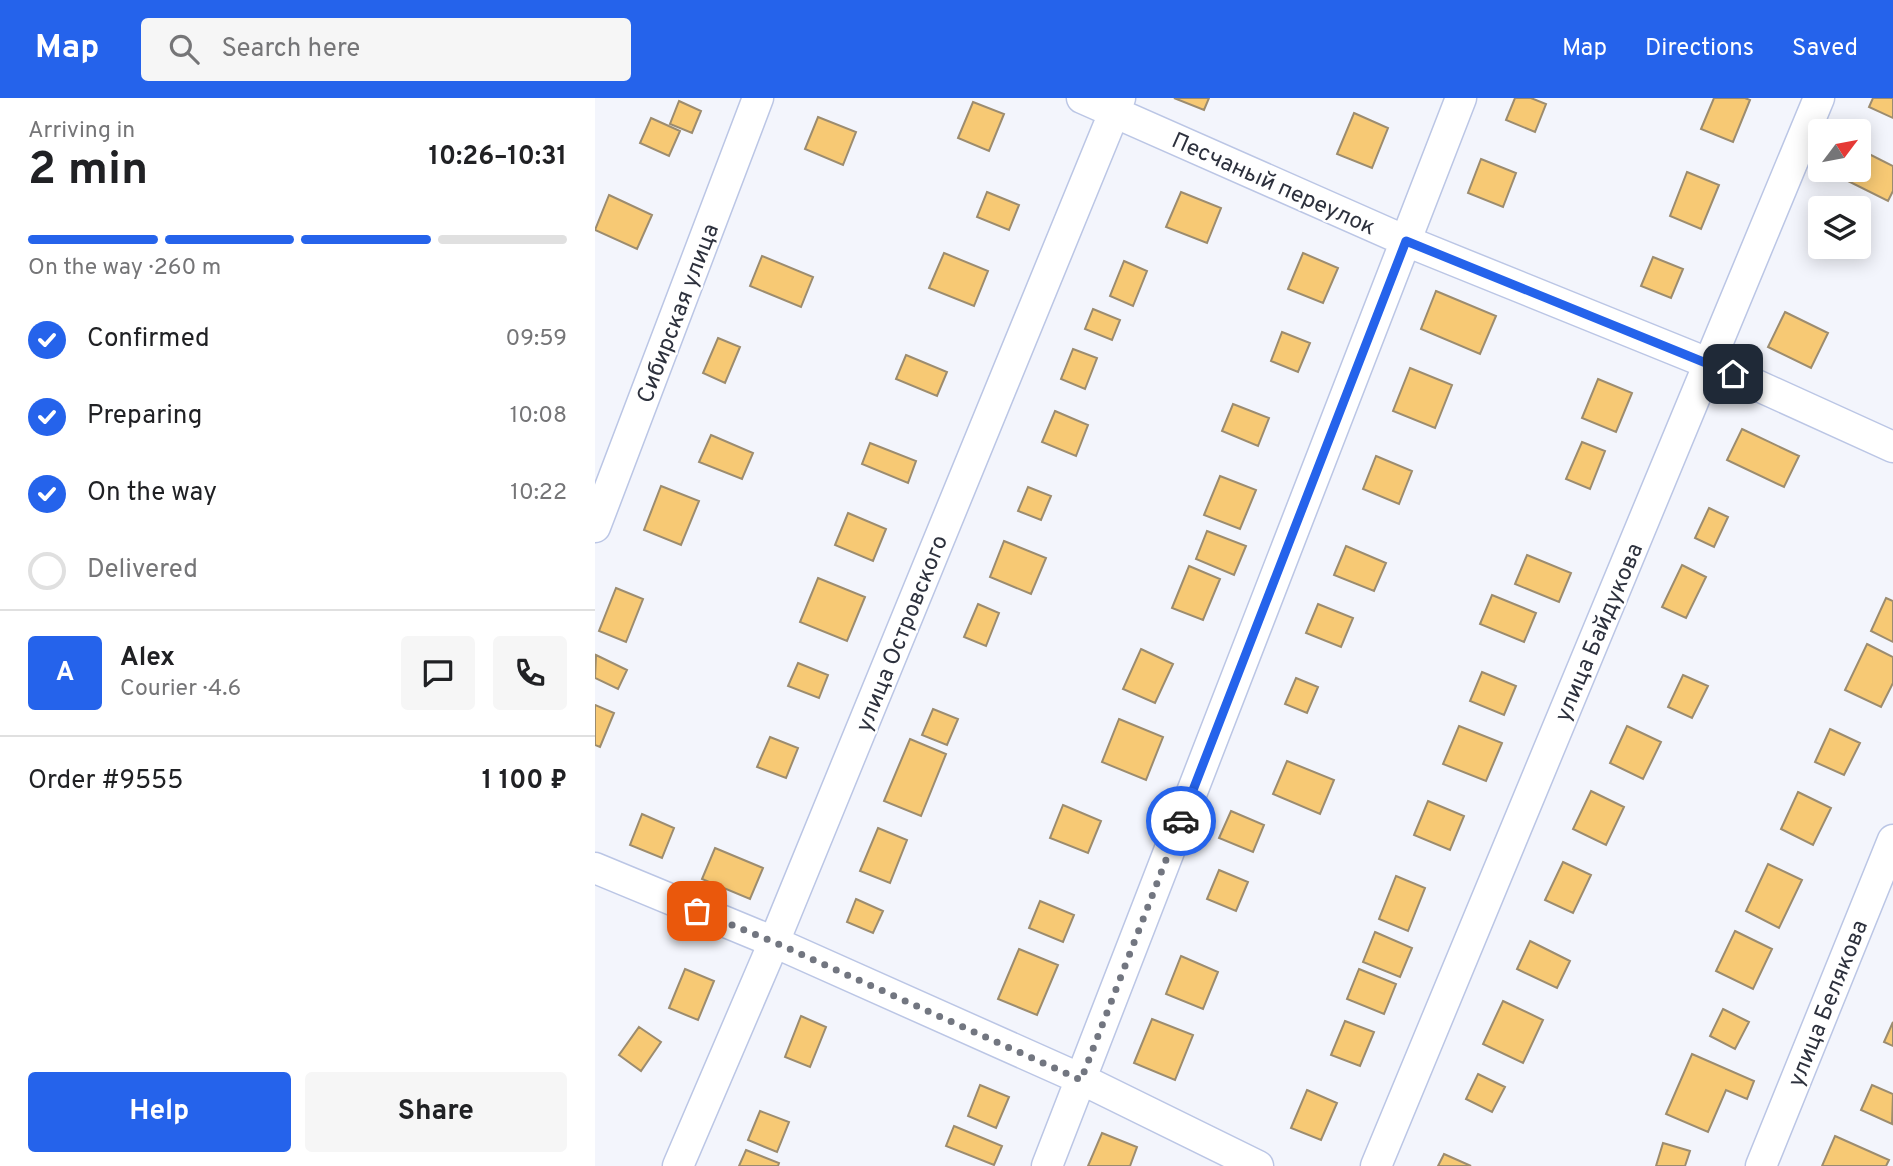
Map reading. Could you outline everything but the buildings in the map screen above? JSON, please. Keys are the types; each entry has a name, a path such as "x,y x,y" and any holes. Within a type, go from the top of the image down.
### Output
{"street":[{"name":"Сибирская улица","path":"595,527 758,98"},
{"name":"Песчаный переулок","path":"1082,98 1117,105 1406,241 1710,364 1893,447"},
{"path":"1047,1166 1461,98"},
{"name":"улица Байдукова","path":"1376,1166 1819,98"},
{"name":"улица Островского","path":"678,1166 774,942 1117,105"},
{"name":"улица Белякова","path":"1761,1166 1893,840"},
{"path":"595,869 774,942 1081,1080 1258,1166"}],"way so far":[{"path":"697,911 774,942 1081,1080 1181,821"}],"route":[{"path":"1181,821 1406,241 1733,374"}]}
